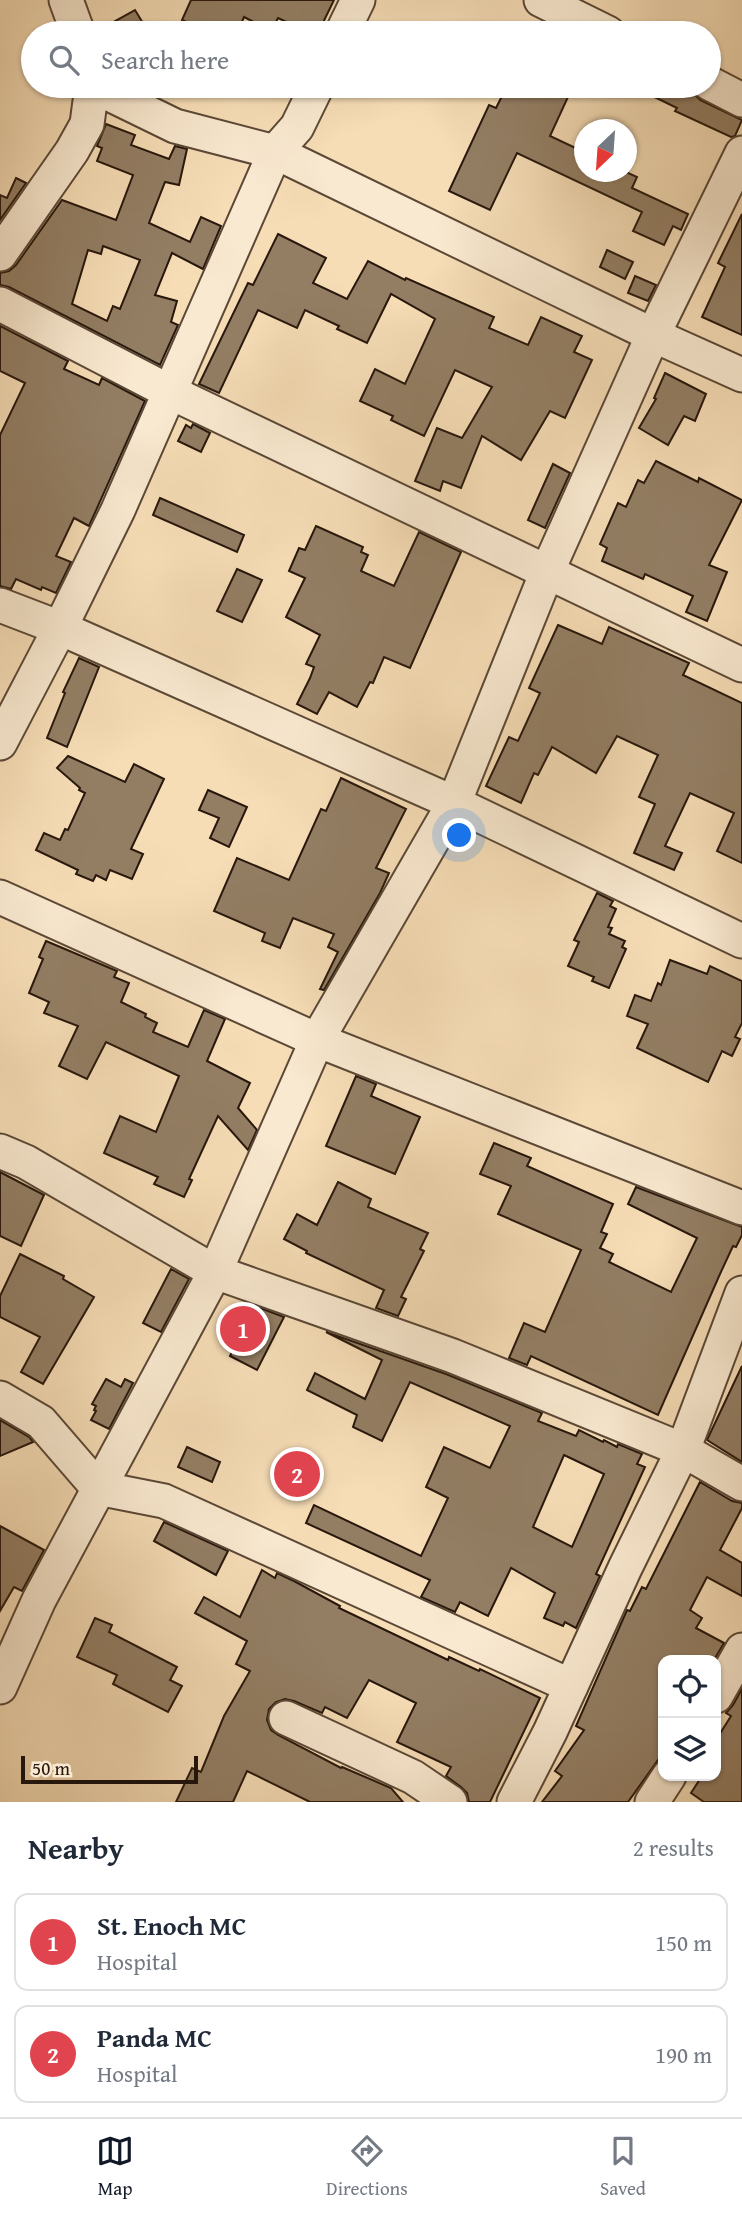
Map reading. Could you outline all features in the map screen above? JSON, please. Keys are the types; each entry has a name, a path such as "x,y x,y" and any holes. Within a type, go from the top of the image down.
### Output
{"street":[{"path":"66,0 74,21"},
{"path":"348,21 358,0"},
{"path":"541,0 584,21"},
{"path":"721,89 742,100"},
{"path":"0,254 72,151 87,124 90,98"},
{"path":"117,98 175,126 275,152 653,335 742,375"},
{"path":"0,743 118,510 275,152 297,127 311,98"},
{"path":"0,1687 40,1600 98,1488 215,1272 317,1040 454,803 547,572 653,335 742,153"},
{"path":"0,304 170,392 742,666"},
{"path":"0,605 60,628 454,803 742,941"},
{"path":"0,897 317,1040 742,1208"},
{"path":"0,1151 26,1162 215,1272 453,1356 683,1450 742,1484"},
{"path":"518,1801 625,1568 683,1450 742,1293"},
{"path":"0,1398 41,1422 98,1488 164,1501 572,1686"},
{"path":"721,1687 741,1652"},
{"path":"286,1718 413,1777 450,1802"}],"building":[{"path":"191,0 334,0 324,21 285,21 278,18 276,21 252,21 244,17 242,21 182,20"},
{"path":"135,10 142,21 115,21"},
{"path":"501,98 567,98 550,136 574,147 574,180 517,153 490,210 449,191 489,105 496,108"},
{"path":"657,98 698,98 742,120 735,136 731,137 675,111 677,108"},
{"path":"106,124 135,135 131,145 169,159 175,146 187,149 179,185 165,182 149,223 190,242 201,217 221,226 203,269 172,253 155,295 177,301 171,322 178,325 160,365 9,287 0,285 0,273 9,271 16,265 62,200 116,220 133,175 97,161 102,148 97,146","holes":["103,246 140,260 120,309 113,306 107,321 72,304 88,250 101,254"]},
{"path":"16,178 26,183 0,220 0,195 7,198"},
{"path":"578,182 635,182 632,188 688,214 681,230 673,226 664,245 633,231 642,212"},
{"path":"742,214 742,335 702,317 725,267 718,263"},
{"path":"278,234 326,258 313,283 347,299 368,261 405,280 406,278 494,317 489,328 528,345 541,317 582,336 574,352 592,360 565,418 550,411 521,460 482,436 461,488 443,481 440,491 415,481 437,428 462,438 492,387 455,370 424,436 391,420 393,416 360,401 375,369 405,384 435,319 391,294 367,343 305,310 297,328 258,310 219,393 199,384 248,283 253,285"},
{"path":"607,250 633,262 625,279 600,267"},
{"path":"635,276 656,285 648,301 628,293"},
{"path":"0,326 68,361 64,369 99,385 102,378 145,401 89,526 74,518 56,556 71,562 56,593 42,587 41,590 16,579 11,589 0,586 0,435 25,383 0,371"},
{"path":"665,373 706,394 695,421 684,416 668,445 639,428 656,399 654,398"},
{"path":"193,424 210,433 201,452 178,441 186,425 191,428"},
{"path":"656,461 698,482 699,478 742,500 709,565 727,572 707,621 686,612 693,596 645,574 643,579 602,561 607,548 600,544 618,503 626,507 638,480 644,483"},
{"path":"553,464 570,473 545,528 528,520"},
{"path":"160,498 244,535 237,552 153,515"},
{"path":"316,526 363,547 361,552 368,555 361,571 394,586 419,532 461,552 410,668 384,657 373,683 370,682 357,707 329,692 317,714 297,704 314,667 306,664 320,635 286,617 305,578 289,571 299,548 305,550"},
{"path":"237,569 262,580 242,622 217,611"},
{"path":"558,625 602,644 609,627 689,663 683,675 742,703 742,863 717,851 734,813 690,793 665,846 682,853 674,870 634,853 655,804 639,797 658,755 617,736 596,773 552,747 538,775 534,773 521,803 486,786 509,737 518,741 540,693 529,688"},
{"path":"79,658 99,667 67,747 47,738 65,693 63,692"},
{"path":"68,756 125,782 134,764 164,779 131,849 143,854 132,879 110,870 106,880 96,875 93,881 76,874 78,870 36,850 44,833 60,840 65,829 68,830 85,793 57,768"},
{"path":"341,778 406,809 376,868 389,873 380,893 324,990 320,989 338,952 328,947 334,934 293,918 280,948 262,941 265,933 214,911 237,858 289,880 321,809 326,811"},
{"path":"208,790 247,807 229,847 210,838 219,818 199,810"},
{"path":"597,893 613,901 610,906 616,909 608,927 612,928 609,934 625,941 622,947 626,949 609,988 592,981 594,977 568,966 579,942 574,940"},
{"path":"46,941 117,971 114,977 129,983 121,1002 146,1014 145,1017 157,1023 153,1032 188,1047 204,1010 225,1019 207,1061 250,1083 238,1108 257,1130 248,1150 218,1116 189,1179 192,1180 184,1197 154,1184 158,1177 104,1153 120,1116 156,1132 179,1076 106,1042 87,1079 59,1066 78,1026 44,1013 49,1002 29,993 43,959 39,957"},
{"path":"670,960 707,974 710,966 742,981 742,1023 735,1037 740,1039 732,1056 722,1051 708,1082 637,1048 648,1024 627,1016 635,995 651,1001 658,983 661,985"},
{"path":"356,1076 376,1084 371,1096 420,1117 395,1174 326,1146"},
{"path":"494,1143 531,1158 527,1166 613,1204 601,1232 607,1234 600,1248 613,1254 609,1262 671,1292 697,1238 628,1204 636,1187 742,1227 742,1235 736,1247 733,1246 658,1415 531,1356 527,1365 509,1358 524,1323 545,1332 581,1250 498,1214 511,1186 480,1174"},
{"path":"0,1172 44,1195 21,1246 0,1236"},
{"path":"338,1182 371,1199 368,1207 428,1233 420,1249 424,1251 401,1297 406,1299 398,1316 376,1308 384,1290 306,1253 307,1251 284,1239 297,1214 317,1225"},
{"path":"20,1254 64,1276 63,1279 94,1297 43,1384 21,1372 40,1337 0,1317 0,1296"},
{"path":"171,1269 189,1279 161,1332 143,1323"},
{"path":"255,1306 284,1317 257,1370 230,1356"},
{"path":"326,1332 446,1374 542,1413 538,1421 576,1436 579,1430 603,1442 604,1440 617,1447 618,1444 642,1454 637,1464 645,1467 596,1574 600,1576 576,1628 565,1622 563,1626 544,1618 555,1593 511,1568 488,1616 460,1602 455,1612 421,1597 430,1580 306,1523 314,1505 421,1556 448,1498 426,1487 444,1447 490,1468 510,1426 410,1382 382,1441 353,1427 357,1415 307,1390 315,1373 365,1399 382,1360","holes":["564,1455 604,1474 572,1547 533,1527"]},
{"path":"742,1366 742,1462 707,1440"},
{"path":"106,1379 121,1387 125,1379 133,1383 109,1429 91,1420 96,1411 96,1406 92,1404"},
{"path":"0,1420 29,1437 33,1442 0,1456"},
{"path":"187,1447 220,1462 212,1482 178,1467"},
{"path":"700,1482 732,1501 742,1503 742,1508 720,1550 742,1563 742,1596 707,1577 690,1610 702,1618 696,1628 724,1643 717,1655 658,1655 658,1760 628,1802 542,1802 562,1776 555,1771 584,1730 576,1726 627,1610 630,1611 642,1587 646,1589"},
{"path":"164,1522 228,1551 216,1575 154,1541"},
{"path":"0,1526 44,1550 22,1591 14,1587 0,1611"},
{"path":"262,1570 275,1578 277,1573 294,1581 340,1606 339,1608 448,1660 449,1657 479,1671 480,1669 540,1698 490,1802 469,1802 467,1793 446,1776 451,1767 397,1742 416,1703 369,1680 347,1718 325,1707 322,1713 285,1699 276,1702 269,1709 267,1720 271,1730 278,1735 341,1768 391,1788 403,1802 310,1802 247,1771 233,1802 176,1802 192,1768 201,1772 224,1716 250,1671 236,1664 247,1641 195,1613 204,1597 240,1617"},
{"path":"95,1618 112,1625 109,1632 177,1667 170,1680 182,1686 168,1712 113,1684 117,1675 77,1657"},
{"path":"742,1689 742,1802 704,1802 691,1793 699,1781 721,1781 721,1732 731,1716 726,1713"}],"place":[{"name":"St. Enoch MC","path":"243,1329"},
{"name":"Panda MC","path":"297,1474"}]}
